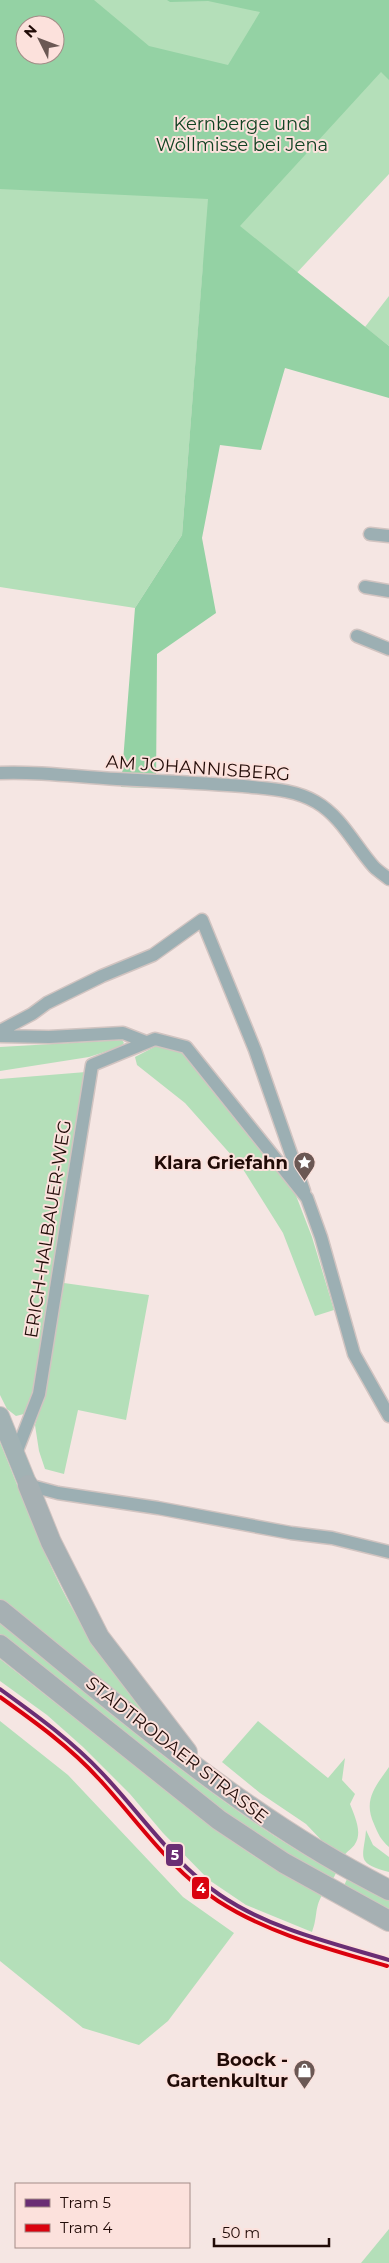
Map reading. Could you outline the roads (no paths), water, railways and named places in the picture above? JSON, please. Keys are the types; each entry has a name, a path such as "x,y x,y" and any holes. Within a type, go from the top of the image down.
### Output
{"main road":[{"path":"0,1416 51,1542 100,1637 207,1777"},
{"name":"STADTRODAER STRASSE","path":"0,1610 207,1777 257,1813 314,1850 389,1890"},
{"name":"STADTRODAER STRASSE","path":"0,1645 150,1767 219,1820 284,1863 389,1921"}],"street":[{"path":"370,534 389,536"},
{"path":"365,587 389,591"},
{"path":"357,636 389,649"},
{"name":"AM JOHANNISBERG","path":"0,772 24,771 116,779 211,784 284,790 302,794 335,818 357,842 374,867 389,879"},
{"path":"0,1031 32,1014 47,1003 94,980 153,955 202,920 255,1050 307,1198 354,1354 389,1416"},
{"path":"0,1036 49,1038 123,1033 146,1042 155,1040 186,1047 307,1198"},
{"name":"ERICH-HALBAUER-WEG","path":"16,1453 39,1394 92,1065 146,1042"},
{"path":"28,1485 58,1493 332,1538 389,1552"}],"tram line":[{"name":"5","path":"0,1689 53,1729 90,1761 172,1853 220,1895 239,1907 280,1926 389,1960"},
{"name":"4","path":"0,1697 39,1725 88,1767 169,1860 201,1889 218,1901 238,1913 279,1932 321,1947 387,1966"}],"place":[{"name":"Klara Griefahn","path":"304,1182"},
{"name":"Boock - Gartenkultur","path":"304,2089"}],"park label":[{"name":"Kernberge und Wöllmisse bei Jena","path":"242,134"}]}
